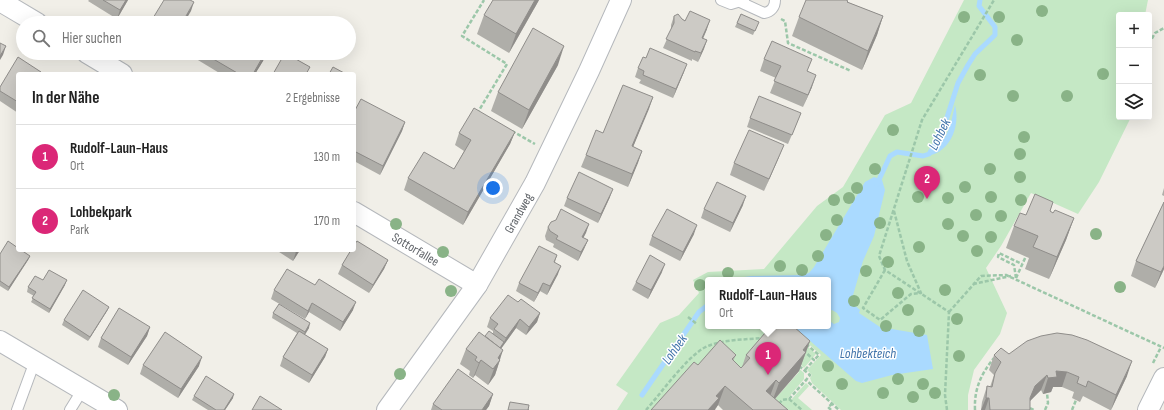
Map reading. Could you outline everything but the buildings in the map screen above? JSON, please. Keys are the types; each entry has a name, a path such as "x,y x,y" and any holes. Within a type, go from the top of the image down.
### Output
{"street":[{"name":"Grandweg","path":"387,410 477,285 535,183 589,71 621,0"},
{"path":"0,1 25,16"},
{"path":"99,60 119,72"},
{"name":"Sottorfallee","path":"356,213 477,285"},
{"path":"0,341 117,410"},
{"path":"1148,410 1164,378"}],"lane":[{"path":"721,0 731,4 742,1 764,13 770,11 774,7 775,0"},
{"path":"17,410 35,361"},
{"path":"70,410 83,389"}],"path":[{"path":"484,0 462,36 507,64 478,112 484,115"},
{"path":"949,312 885,270 879,256 922,120 994,0"},
{"path":"770,11 785,21 788,43 851,71"},
{"path":"1152,38 1155,33 1164,28"},
{"path":"510,130 549,152"},
{"path":"894,210 907,261 921,293"},
{"path":"1016,278 1014,265 998,257 1000,253 1022,264"},
{"path":"1016,278 1026,256"},
{"path":"885,270 863,308 880,320 911,294 921,293"},
{"path":"947,410 945,395 949,312 972,284 981,276 1012,276 1164,348"},
{"path":"972,284 1012,276"},
{"path":"688,318 697,324"},
{"path":"646,410 703,349 724,342 763,338 768,335"},
{"path":"802,340 819,355 804,371"},
{"path":"802,350 814,360"},
{"path":"975,410 977,385 989,364 999,352"},
{"path":"774,409 782,400 789,399 810,375 798,366"},
{"path":"806,380 839,410"},
{"path":"1045,410 1048,403 1047,393"},
{"path":"789,399 802,410"},
{"path":"1072,410 1076,400"},
{"path":"831,410 828,408 832,404"},
{"path":"975,405 981,407"},
{"path":"1030,408 1034,410"}],"green space":[{"path":"964,0 1148,0 1146,12 1116,12 1116,120 1130,120 1099,182 1078,214 1031,193 1001,246 986,268 1007,313 1000,334 974,370 968,395 968,410 841,410 812,383 810,378 812,375 807,370 821,355 791,329 831,329 831,277 705,277 705,329 787,329 816,354 804,368 800,364 739,374 661,410 617,410 628,393 616,385 660,323 679,315 699,293 693,280 708,272 764,269 817,206 843,187 885,115 911,103"},
{"path":"797,367 804,373 804,379 788,398 791,400 806,383 809,386 798,398 812,410 768,410 772,402 799,372"}],"water":[{"path":"955,105 956,122 951,139 940,151 932,155 923,156 943,141 949,129"},
{"name":"Lohbekteich","path":"874,177 882,180 885,190 874,236 863,261 851,302 860,310 859,313 880,327 927,335 933,369 892,375 862,383 856,381 796,329 831,329 831,322 834,324 839,322 840,318 837,313 831,310 831,277 744,277 802,275 809,273 865,182"}],"waterway":[{"name":"Lohbek","path":"877,184 890,156 897,152 923,156 929,154 942,133 958,83 975,54 995,35 995,27 979,6 980,0"},
{"name":"Lohbek","path":"642,395 699,312 705,307"}],"place":[{"name":"Lohbekpark","path":"927,199"},
{"name":"Rudolf-Laun-Haus","path":"768,375"}]}
